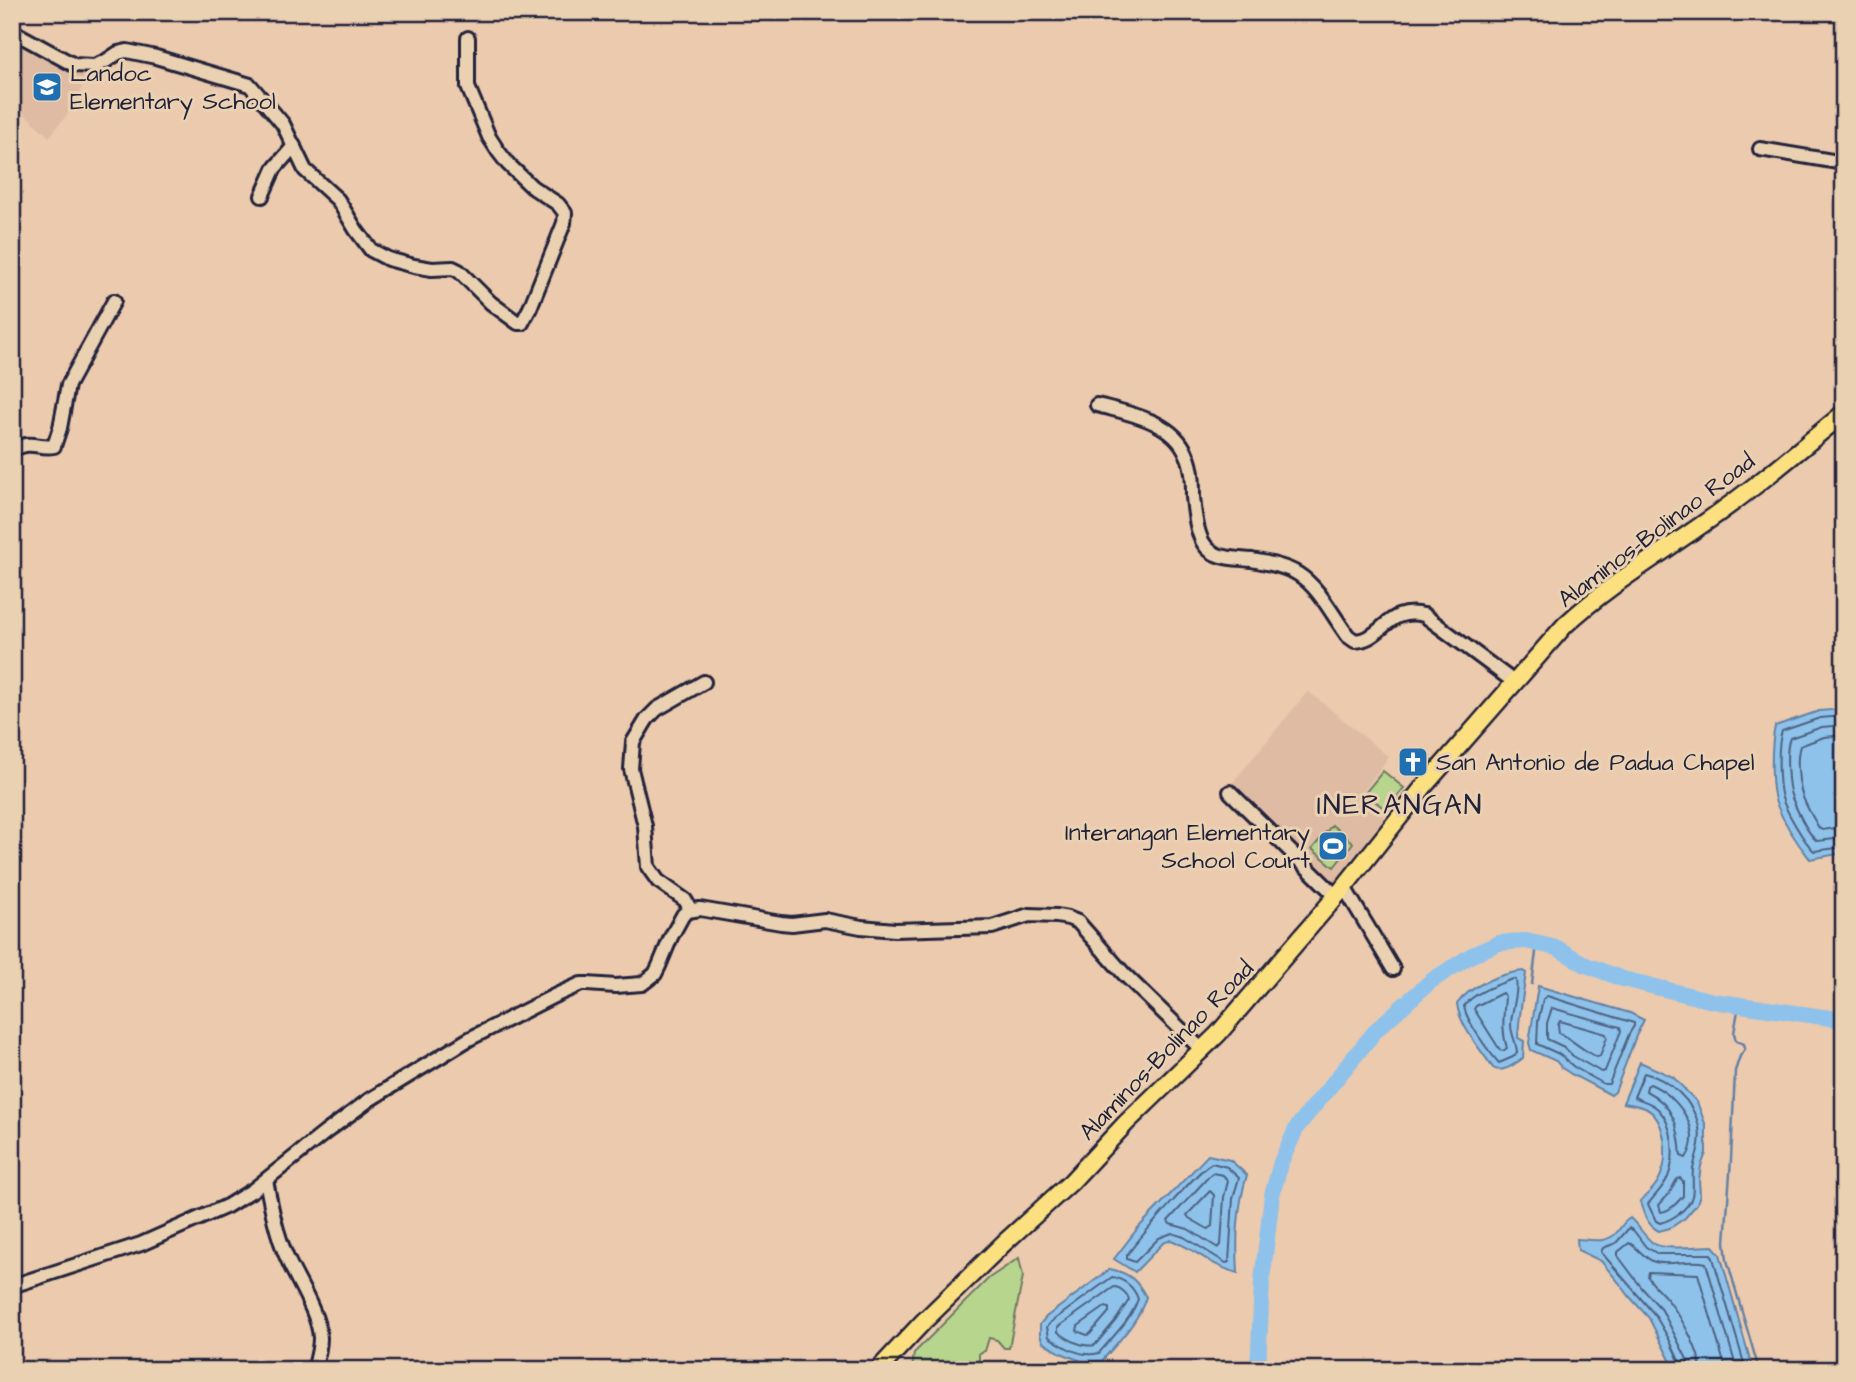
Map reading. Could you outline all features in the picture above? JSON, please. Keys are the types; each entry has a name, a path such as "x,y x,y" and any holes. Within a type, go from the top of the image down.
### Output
{"main road":[{"name":"Alaminos-Bolinao Road","path":"878,1370 923,1322 1071,1182 1126,1123 1202,1051 1340,892 1425,785 1565,625 1585,606 1770,474 1844,413"}],"street":[{"path":"12,31 74,65 93,66 127,51 245,82 266,102 283,124 305,170 338,200 356,230 373,251 414,267 453,268 491,303 518,323 522,323 564,223 565,213 558,204 532,187 508,164 489,136 468,87 468,38"},
{"path":"262,196 276,165 294,146"},
{"path":"1760,149 1844,163"},
{"path":"12,450 30,443 54,446 61,428 68,385 114,301"},
{"path":"1097,405 1155,423 1180,443 1190,463 1200,533 1203,543 1210,550 1230,558 1290,569 1318,592 1348,636 1355,641 1367,638 1401,615 1412,612 1424,615 1514,682"},
{"path":"691,910 685,900 658,881 649,867 644,818 631,769 632,743 647,719 657,709 704,681"},
{"path":"1230,792 1340,892 1393,969"},
{"path":"12,1286 141,1244 227,1206 266,1180 369,1100 469,1039 554,996 581,984 642,984 655,974 683,915 691,910 700,909 781,923 825,920 895,930 992,927 1029,915 1068,918 1078,922 1124,974 1202,1051"},
{"path":"266,1180 286,1257 309,1302 320,1334 314,1370"}],"shaded area":[{"name":"Landoc Elementary School","path":"12,35 63,67 74,71 87,71 76,104 49,137 12,102"},
{"path":"1308,691 1389,757 1360,796 1388,821 1336,886 1230,786"}],"green space":[{"path":"1383,771 1404,788 1386,810 1365,793"},
{"name":"Interangan Elementary School Court","path":"1332,825 1353,843 1334,867 1312,849"},
{"path":"1019,1258 1023,1276 1009,1348 1004,1348 997,1340 989,1338 985,1351 979,1353 979,1370 912,1370 914,1353 989,1278"}],"water":[{"path":"1844,709 1844,853 1810,859 1791,832 1776,803 1772,765 1775,726 1819,711"},
{"path":"1523,971 1526,973 1518,1038 1524,1041 1523,1058 1508,1068 1497,1070 1466,1029 1457,1004 1470,991 1486,982"},
{"path":"1538,986 1630,1013 1644,1020 1615,1092 1611,1095 1571,1074 1556,1061 1531,1050 1529,1043"},
{"path":"1640,1062 1673,1077 1697,1102 1706,1126 1706,1153 1701,1166 1697,1204 1685,1218 1670,1228 1659,1231 1649,1222 1640,1201 1659,1179 1665,1158 1664,1138 1652,1113 1637,1105 1623,1103"},
{"path":"1208,1155 1230,1160 1247,1175 1238,1224 1238,1273 1219,1266 1171,1240 1163,1243 1135,1272 1114,1259 1138,1228"},
{"path":"1630,1218 1658,1245 1713,1246 1720,1254 1753,1370 1675,1370 1649,1318 1601,1261 1578,1250 1577,1239 1609,1238"},
{"path":"1110,1269 1132,1278 1146,1297 1133,1323 1102,1361 1086,1363 1043,1342 1040,1324 1046,1317"}],"waterway":[{"path":"1258,1370 1262,1281 1272,1195 1281,1162 1297,1127 1377,1029 1431,981 1472,955 1499,943 1526,941 1557,948 1586,965 1623,979 1713,1001 1844,1020"},
{"path":"1532,984 1537,944"},
{"path":"1739,1005 1734,1033 1736,1041 1744,1044 1745,1049 1735,1071 1725,1242 1727,1260 1759,1370"}],"place":[{"name":"Landoc Elementary School","path":"47,87"},
{"name":"San Antonio de Padua Chapel","path":"1413,762"},
{"name":"Interangan Elementary School Court","path":"1333,846"}],"district":[{"name":"INERANGAN","path":"1400,804"}]}
